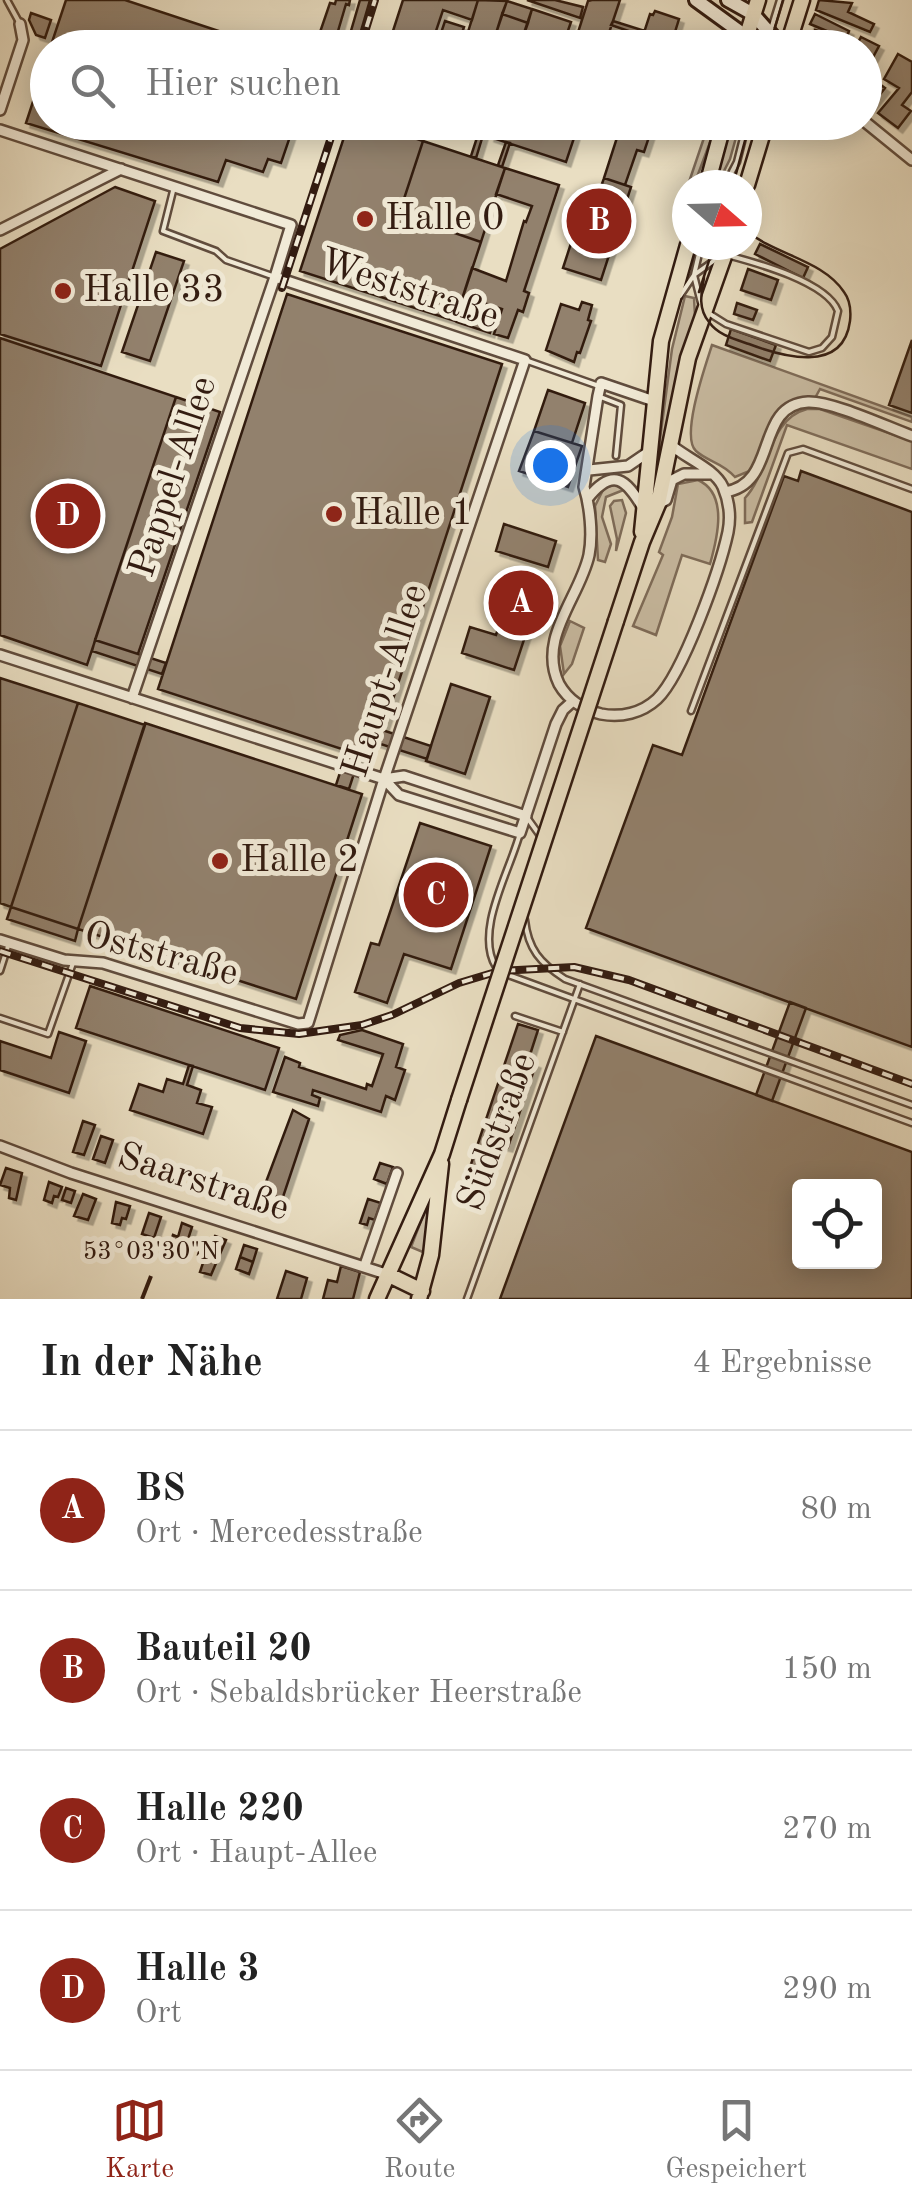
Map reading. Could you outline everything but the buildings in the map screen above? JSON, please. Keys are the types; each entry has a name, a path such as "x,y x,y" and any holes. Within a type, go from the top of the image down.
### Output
{"main road":[{"path":"791,30 802,0"},
{"path":"713,170 720,140"},
{"path":"752,170 761,140"},
{"path":"651,507 654,400 666,316 683,260"},
{"path":"378,1299 442,1154 642,542 671,444 688,358 723,260"},
{"path":"388,1275 421,1295 436,1224 442,1154"}],"street":[{"path":"696,0 730,30"},
{"path":"728,0 755,7"},
{"path":"0,110 22,40 20,24"},
{"name":"Weststraße","path":"0,130 30,140"},
{"path":"882,136 912,160"},
{"name":"Weststraße","path":"31,140 291,225 275,276 525,360"},
{"path":"0,230 121,169"},
{"name":"Pappel-Allee","path":"132,698 275,276"},
{"name":"Haupt-Allee","path":"308,1024 384,779 525,360"},
{"path":"654,400 602,383 599,392 584,487 588,498 589,555 559,627 552,659 560,684 573,701 596,713 633,714 656,700 672,678 728,531 730,511 725,492 712,475 671,444"},
{"path":"725,492 738,490 757,472 776,421 789,409 806,402 826,405 912,436"},
{"path":"589,470 628,466 650,451"},
{"path":"588,498 608,480 619,479 651,507 666,500 672,480 684,474 712,475"},
{"path":"0,654 384,779 404,776 526,816"},
{"path":"384,779 400,795 520,833 556,724 573,701"},
{"name":"Oststraße","path":"5,941 73,962 104,963 308,1024"},
{"name":"Saarstraße","path":"0,1146 388,1275"},
{"path":"365,1266 397,1173"}],"lane":[{"path":"8,0 20,24"},
{"path":"770,30 780,0"},
{"path":"732,170 742,140"},
{"path":"744,140 753,165"},
{"path":"174,187 163,231 216,251 226,260 275,276"},
{"path":"698,260 694,275 698,298 706,311 726,324 808,352 822,348 837,323 838,311 827,294 751,260"},
{"path":"666,316 694,275 713,260"},
{"path":"525,360 621,405 616,456"},
{"path":"691,711 788,453 803,449 912,489"},
{"path":"526,816 541,835 525,920 528,942 545,966 580,984 912,1105"},
{"path":"520,833 488,930 490,958 499,971 912,1123"},
{"path":"0,971 5,941"},
{"path":"0,1018 48,1034 73,962"},
{"name":"Südstraße","path":"467,1299 580,984"},
{"path":"611,1013 616,997"},
{"path":"516,1016 562,1032"},
{"path":"685,1040 690,1024"}],"shaded area":[{"path":"703,140 711,140 700,170 693,170"},
{"path":"725,140 735,140 724,170 718,170"},
{"path":"685,296 694,298 695,316 654,484 672,349"},
{"path":"712,345 912,417 912,422 820,389 815,398 799,400 778,412 752,470 735,477 701,455 692,443 696,400"},
{"path":"807,409 820,409 912,441 912,469 787,425 752,522 745,523 745,498 777,434 784,423"},
{"path":"698,480 708,487 717,506 710,564 682,555 656,635 633,626 663,555 659,552 672,517 678,484"},
{"path":"617,484 626,489 606,497 602,517 611,544 605,562 598,560 595,506 604,488"},
{"path":"622,500 626,513 616,551 610,506"},
{"path":"570,621 584,628 572,664 564,674 560,646"},
{"path":"430,1200 425,1253 411,1247"}],"tram line":[{"path":"774,30 783,0"},
{"path":"737,170 745,140"},
{"path":"704,278 703,312 722,333 793,356 823,355 836,349 845,338 850,321 850,306 844,292 824,272 762,241"},
{"path":"699,292 709,260"}],"railway":[{"path":"366,30 375,0"},
{"path":"282,288 330,140"},
{"path":"0,951 240,1028 299,1034 362,1025 459,983 499,971 574,967 629,980 912,1084"}],"place":[{"name":"Halle 0","path":"365,219"},
{"name":"Bauteil 20","path":"599,221"},
{"name":"Halle 33","path":"63,291"},
{"name":"Halle 1","path":"334,514"},
{"name":"Halle 3","path":"68,516"},
{"name":"BS","path":"521,603"},
{"name":"Halle 2","path":"220,861"},
{"name":"Halle 220","path":"436,895"}]}
